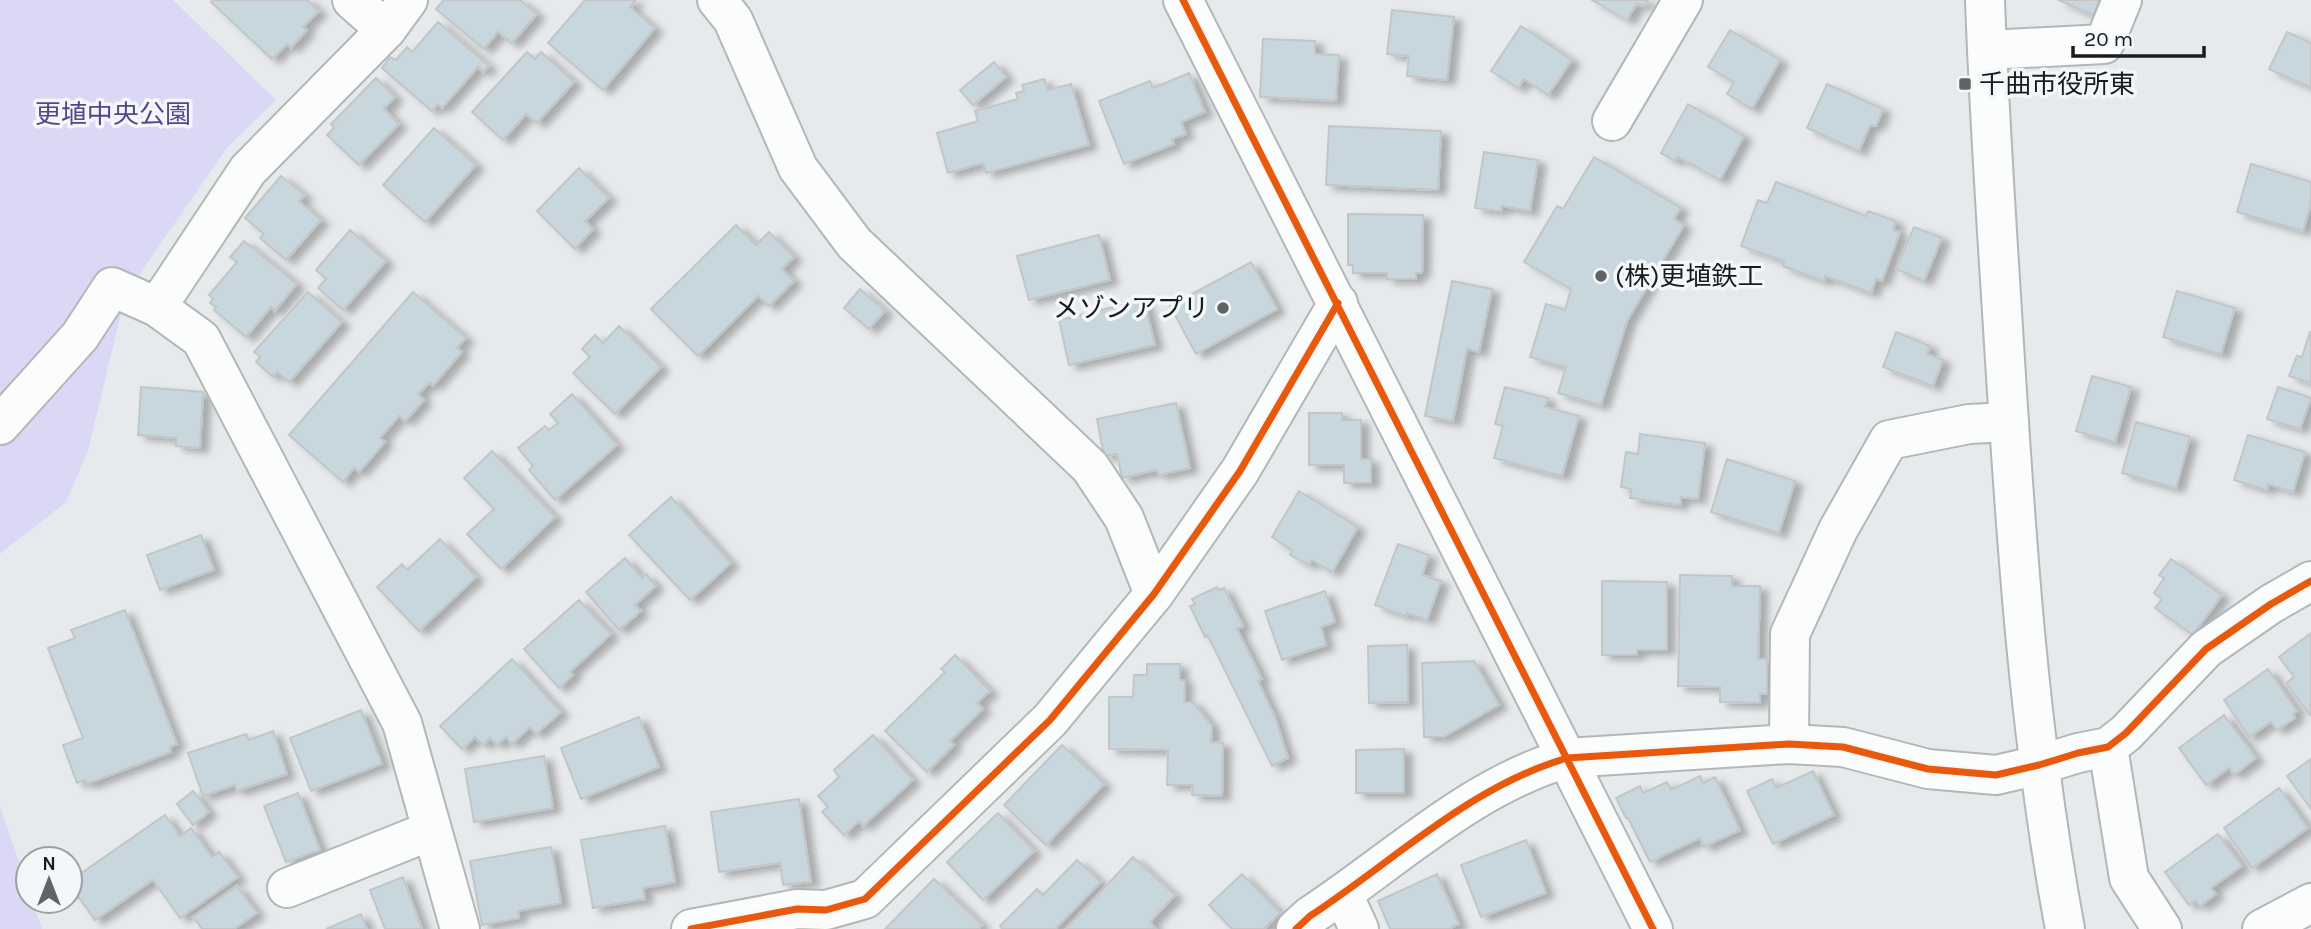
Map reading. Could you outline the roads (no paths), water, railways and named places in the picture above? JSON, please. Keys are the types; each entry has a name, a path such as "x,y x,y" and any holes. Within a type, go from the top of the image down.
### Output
{"street":[{"path":"157,307 248,170 397,15 352,0"},
{"path":"717,0 733,20 798,168 854,243 1090,467 1124,519 1154,594"},
{"path":"1183,0 1653,929"},
{"path":"1612,121 1683,0"},
{"path":"1985,0 2024,634 2039,765 2065,929"},
{"path":"1987,50 2104,44 2122,0"},
{"path":"0,425 80,336 112,287 157,307 201,339 402,723 430,831 460,929"},
{"path":"691,929 797,909 831,920 865,899 1050,720 1154,594 1240,471 1338,303"},
{"path":"1789,744 1790,634 1838,530 1889,440 1969,424 2009,422"},
{"path":"1297,929 1310,916 1427,830 1499,786 1539,766 1567,758 1789,744 1843,747 1928,769 1996,775 2108,747 2126,733 2206,649 2271,604 2311,581"},
{"path":"2108,747 2129,878 2162,929"},
{"path":"287,888 430,831"},
{"path":"1338,898 1348,905 1359,929"},
{"path":"2262,929 2311,903"}],"place":[{"name":"千曲市役所東","path":"1965,84"},
{"name":"(株)更埴鉄工","path":"1601,276"},
{"name":"メゾンアプリ","path":"1223,308"}],"park label":[{"name":"更埴中央公園","path":"113,114"}]}
